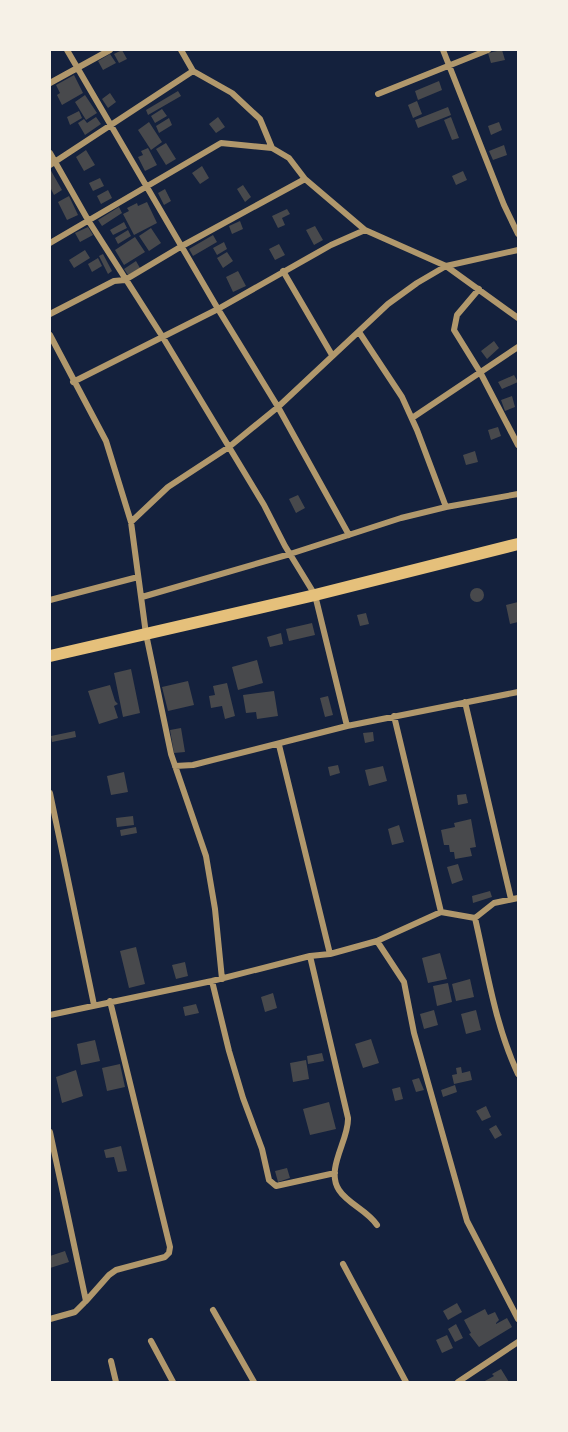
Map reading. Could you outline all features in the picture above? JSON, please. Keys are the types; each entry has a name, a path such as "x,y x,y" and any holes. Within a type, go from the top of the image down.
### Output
{"main road":[{"path":"50,656 315,596 519,544"}],"street":[{"path":"67,50 278,407 349,535"},
{"path":"50,83 110,50"},
{"path":"182,50 193,71 232,93 260,119 272,147"},
{"path":"443,50 504,205 519,234"},
{"path":"378,94 488,50"},
{"path":"52,163 193,71"},
{"path":"50,243 221,144 272,147 289,158 305,179 365,230 446,266 519,318"},
{"path":"50,153 52,163 230,447 315,596 347,726"},
{"path":"50,314 114,281 125,280 305,179"},
{"path":"73,382 218,309 331,245 365,230"},
{"path":"131,522 168,487 230,447 278,407 388,304 417,283 446,266 519,250"},
{"path":"283,271 332,355"},
{"path":"479,289 457,315 454,330 480,372 519,445"},
{"path":"359,332 402,397 446,507"},
{"path":"50,335 106,441 131,522 146,634 175,766 206,856 215,909 222,979"},
{"path":"412,418 519,346"},
{"path":"142,597 290,554 401,518 446,507 519,494"},
{"path":"50,600 138,577"},
{"path":"175,766 194,765 347,726 519,692"},
{"path":"50,1014 222,979 310,956 330,954 377,941 441,912 475,918 494,903 515,898 465,702"},
{"path":"394,717 441,912"},
{"path":"279,745 330,954"},
{"path":"50,793 94,1005"},
{"path":"475,918 498,1020 519,1074"},
{"path":"377,941 404,982 414,1033 467,1221 519,1319"},
{"path":"310,956 348,1118 348,1126 335,1173 339,1191 367,1213 377,1225"},
{"path":"212,981 229,1051 262,1149 268,1180 276,1185 335,1173"},
{"path":"50,1319 75,1312 109,1275 128,1266 165,1257 169,1253 170,1247 110,1002"},
{"path":"50,1132 86,1301"},
{"path":"343,1264 406,1383"},
{"path":"213,1310 254,1383"},
{"path":"151,1341 174,1383"},
{"path":"458,1383 519,1341"},
{"path":"111,1361 116,1383"}],"building":[{"path":"122,50 127,59 119,63 114,54"},
{"path":"502,50 505,60 491,63 488,53"},
{"path":"110,54 116,63 103,70 98,61"},
{"path":"74,75 83,93 62,105 57,95 60,93 56,85"},
{"path":"439,81 442,90 418,100 415,91"},
{"path":"178,91 181,96 148,115 146,110"},
{"path":"110,93 116,102 108,108 102,99"},
{"path":"85,95 97,113 86,120 75,102"},
{"path":"417,101 422,114 413,118 408,105"},
{"path":"448,107 451,115 418,128 415,120"},
{"path":"162,109 167,116 155,123 151,116"},
{"path":"79,111 82,118 70,125 67,117"},
{"path":"96,117 101,124 85,135 78,123 84,119 87,123"},
{"path":"218,117 225,127 216,133 209,124"},
{"path":"451,117 459,138 452,140 444,120"},
{"path":"169,118 172,125 159,133 156,126"},
{"path":"149,122 162,142 151,150 138,130"},
{"path":"499,122 502,130 491,135 488,126"},
{"path":"166,143 176,159 166,165 156,149"},
{"path":"504,145 507,155 493,160 489,151"},
{"path":"148,148 157,165 145,171 138,157 143,155 141,151"},
{"path":"86,150 95,165 84,171 76,157"},
{"path":"202,166 209,178 200,184 192,173"},
{"path":"50,169 62,190 54,195 50,187"},
{"path":"463,171 467,180 456,185 452,176"},
{"path":"100,178 104,186 93,191 89,183"},
{"path":"243,185 251,197 245,202 237,189"},
{"path":"165,189 171,201 164,205 158,193"},
{"path":"108,190 112,198 101,204 97,196"},
{"path":"69,196 78,215 67,220 58,202"},
{"path":"147,202 157,223 134,235 123,214 129,211 127,208 137,203 138,206"},
{"path":"119,207 122,213 102,226 98,220"},
{"path":"287,209 290,214 282,218 285,225 278,228 272,216"},
{"path":"240,221 243,229 232,234 229,226"},
{"path":"124,222 127,228 113,235 110,230"},
{"path":"315,226 323,240 314,245 306,230"},
{"path":"88,227 93,235 80,242 75,233"},
{"path":"151,228 161,243 149,251 139,236"},
{"path":"128,230 131,236 118,244 115,238"},
{"path":"213,235 217,242 193,256 189,249"},
{"path":"135,237 145,252 124,265 115,250"},
{"path":"224,242 227,249 217,255 213,248"},
{"path":"279,244 285,255 275,260 269,249"},
{"path":"85,250 90,258 74,268 69,260"},
{"path":"227,252 233,261 223,268 217,258"},
{"path":"103,254 112,271 108,274 99,256"},
{"path":"98,258 102,266 92,272 88,264"},
{"path":"136,261 140,268 128,275 124,269"},
{"path":"238,271 246,286 233,292 226,277"},
{"path":"494,341 499,348 487,359 481,351"},
{"path":"514,375 518,382 502,389 498,382"},
{"path":"512,396 515,407 505,411 501,400"},
{"path":"498,427 501,436 491,440 488,430"},
{"path":"475,451 478,462 466,465 463,455"},
{"path":"298,495 305,508 296,513 289,499"},
{"path":"474,588 480,588 484,595 480,602 474,602 470,598 470,592"},
{"path":"518,602 518,622 510,624 506,605"},
{"path":"366,613 369,624 360,626 357,615"},
{"path":"312,623 315,635 289,641 286,629"},
{"path":"281,633 283,644 270,647 267,637"},
{"path":"257,660 263,683 238,690 232,667"},
{"path":"131,669 140,713 123,717 114,673"},
{"path":"188,681 194,705 168,711 162,687"},
{"path":"227,683 235,716 225,719 222,706 211,708 209,696 215,695 213,686"},
{"path":"110,685 118,704 114,706 118,718 99,724 88,691"},
{"path":"274,691 278,716 257,719 256,712 246,713 243,695"},
{"path":"328,696 333,715 325,717 320,698"},
{"path":"181,728 185,752 174,753 170,730"},
{"path":"75,731 76,737 52,742 51,736"},
{"path":"373,732 374,741 365,743 363,733"},
{"path":"338,765 340,773 330,776 328,767"},
{"path":"383,766 387,781 369,786 365,770"},
{"path":"124,772 128,792 111,795 107,776"},
{"path":"466,794 468,803 458,805 457,795"},
{"path":"133,816 134,825 117,827 116,818"},
{"path":"471,819 476,847 470,848 472,856 455,859 454,852 450,852 449,845 444,845 441,830 455,827 454,823"},
{"path":"399,825 404,842 392,845 388,829"},
{"path":"136,827 137,833 121,836 120,830"},
{"path":"458,864 463,880 452,884 447,867"},
{"path":"490,891 492,897 473,903 472,896"},
{"path":"136,947 145,984 129,988 120,951"},
{"path":"440,953 447,979 428,983 422,958"},
{"path":"185,962 188,976 176,979 172,965"},
{"path":"470,979 474,997 456,1001 452,984"},
{"path":"448,983 452,1002 437,1006 433,986"},
{"path":"273,993 277,1008 265,1012 261,997"},
{"path":"196,1004 199,1013 185,1016 183,1007"},
{"path":"434,1010 438,1025 424,1029 420,1014"},
{"path":"476,1010 481,1030 466,1034 461,1014"},
{"path":"371,1039 379,1063 363,1068 355,1044"},
{"path":"95,1040 100,1061 81,1065 77,1044"},
{"path":"322,1053 324,1061 308,1064 307,1056"},
{"path":"306,1060 309,1079 293,1082 290,1063"},
{"path":"120,1064 125,1087 107,1091 102,1068"},
{"path":"461,1067 462,1073 470,1071 472,1080 454,1084 452,1075 457,1074 456,1068"},
{"path":"76,1070 83,1096 62,1103 56,1077"},
{"path":"419,1078 424,1090 416,1092 412,1080"},
{"path":"455,1085 457,1092 443,1097 441,1090"},
{"path":"400,1087 403,1099 395,1101 392,1089"},
{"path":"329,1102 336,1129 310,1135 303,1109"},
{"path":"486,1106 491,1117 482,1121 476,1111"},
{"path":"496,1125 502,1135 495,1139 489,1129"},
{"path":"121,1146 127,1171 118,1172 114,1157 106,1158 104,1150"},
{"path":"287,1168 290,1178 278,1182 275,1171"},
{"path":"65,1251 69,1262 50,1268 50,1256"},
{"path":"457,1303 462,1312 448,1320 443,1311"},
{"path":"485,1309 488,1315 495,1312 499,1320 496,1324 507,1318 512,1327 479,1347 469,1334 471,1333 464,1320"},
{"path":"456,1324 463,1338 455,1342 448,1329"},
{"path":"447,1335 453,1348 442,1353 436,1340"},
{"path":"501,1369 509,1382 483,1382 494,1376 492,1374"}]}
